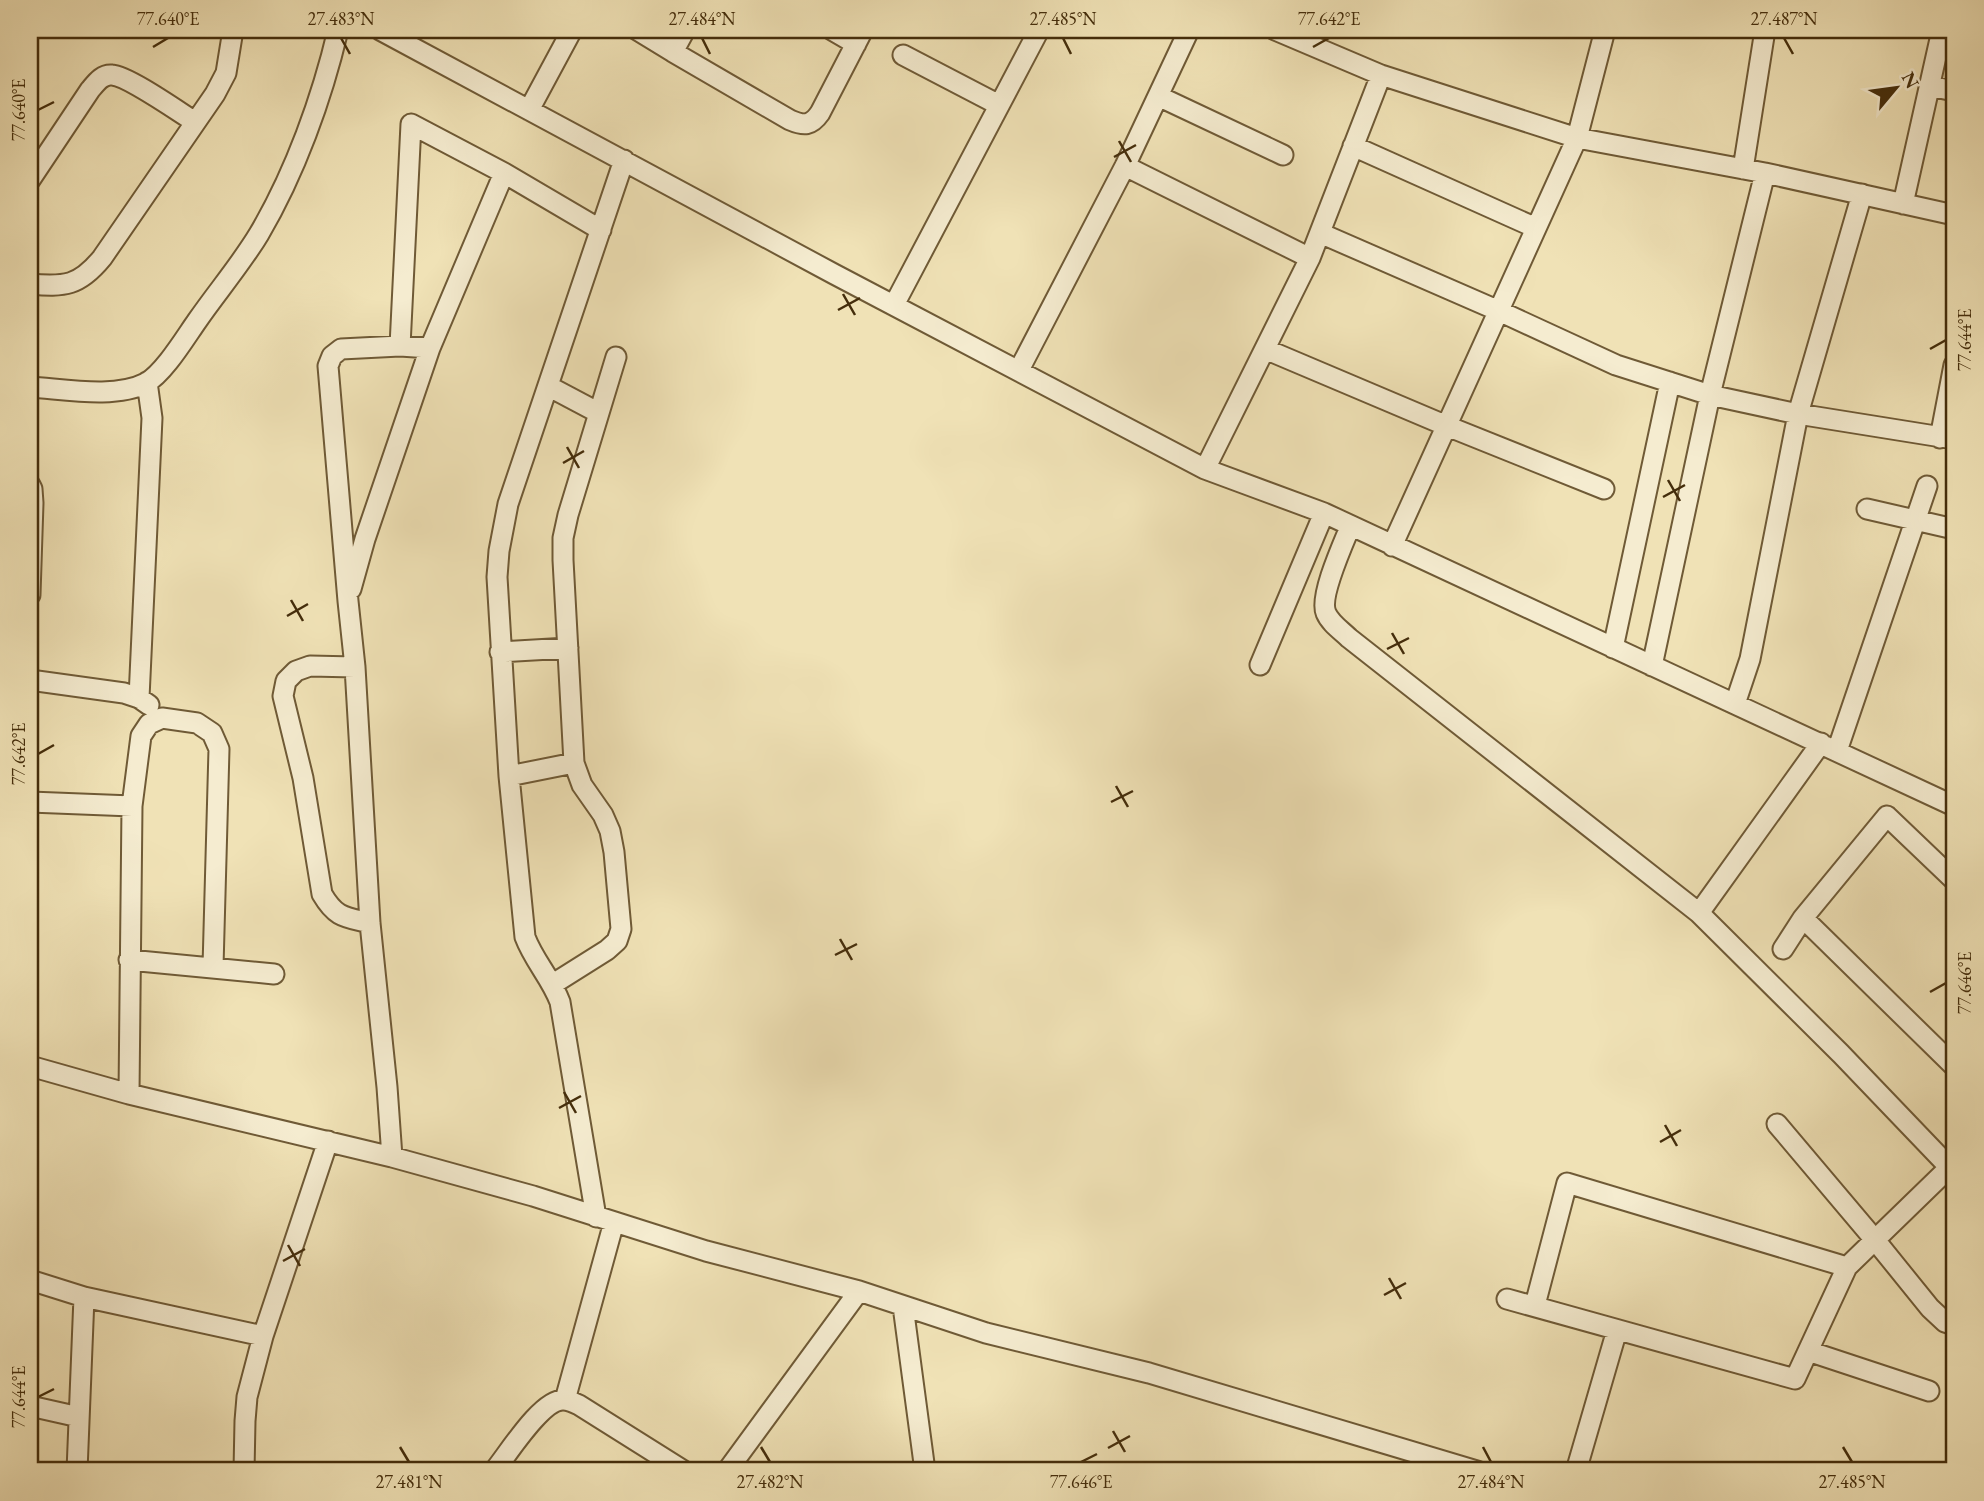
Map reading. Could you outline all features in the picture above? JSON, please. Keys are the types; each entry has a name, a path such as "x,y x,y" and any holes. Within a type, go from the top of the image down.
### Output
{"street":[{"path":"30,284 55,286 76,281 89,274 102,258 215,94 226,73 233,30"},
{"path":"30,387 111,392 147,382 168,362 258,236 275,204 288,178 328,72 338,30"},
{"path":"380,30 1205,469 1324,513 1652,666 1953,801"},
{"path":"529,110 572,30"},
{"path":"637,30 790,120 804,125 812,122 820,113 860,37 832,30"},
{"path":"673,52 685,30"},
{"path":"894,305 1039,30"},
{"path":"1019,370 1125,166 1189,30"},
{"path":"1275,30 1381,75 1577,138 1765,173 1954,215"},
{"path":"1392,546 1577,138 1605,30"},
{"path":"1743,169 1765,30"},
{"path":"1903,204 1942,30"},
{"path":"903,55 999,105"},
{"path":"30,180 90,90 99,79 110,75 123,78 195,122"},
{"path":"1205,469 1310,258 1381,75"},
{"path":"1930,86 1954,91"},
{"path":"1158,96 1283,155"},
{"path":"400,346 411,124 504,173 601,230"},
{"path":"1353,146 1536,228"},
{"path":"565,1399 605,1219 560,1002 553,984 532,956 525,937 509,775 497,577 508,504 624,160"},
{"path":"1125,166 1310,258"},
{"path":"348,601 365,539 430,348 504,173"},
{"path":"1652,666 1710,395 1765,173"},
{"path":"1735,704 1750,659 1798,414 1862,194"},
{"path":"1320,233 1616,365 1710,395 1798,414 1947,439 1954,365"},
{"path":"392,1157 370,923 355,667 328,366 332,356 341,349 400,346 430,348"},
{"path":"1265,349 1604,489"},
{"path":"553,984 607,950 617,941 621,929 610,831 603,815 582,785 574,763 563,538 616,357"},
{"path":"139,698 152,418 147,382"},
{"path":"1613,648 1670,382"},
{"path":"548,386 599,413"},
{"path":"30,485 33,503 30,595"},
{"path":"1699,913 1829,747 1927,486"},
{"path":"1867,509 1954,529"},
{"path":"1260,665 1324,513"},
{"path":"1350,527 1332,573 1324,604 1326,614 1335,625 1699,913 1841,1054 1952,1170 1847,1267 1795,1379 1507,1299"},
{"path":"500,652 568,648"},
{"path":"355,667 310,666 296,671 286,681 283,696 303,778 322,894 340,916 370,923"},
{"path":"30,680 124,693 139,698 162,718 197,723 212,733 219,749 213,967"},
{"path":"129,1094 132,806 141,736 149,724 162,718"},
{"path":"509,775 574,763"},
{"path":"30,802 132,806"},
{"path":"1783,949 1803,918 1887,816 1954,880"},
{"path":"1803,918 1954,1066"},
{"path":"129,960 274,974"},
{"path":"30,1066 260,1127 392,1157 533,1196 706,1251 859,1291 986,1333 1149,1373 1442,1467 1477,1471"},
{"path":"1777,1124 1936,1316 1954,1325"},
{"path":"244,1471 247,1397 263,1336 328,1142"},
{"path":"1535,1305 1567,1183 1847,1267"},
{"path":"30,1280 84,1297 263,1336"},
{"path":"727,1471 859,1291"},
{"path":"77,1471 84,1297"},
{"path":"903,1306 925,1471"},
{"path":"1576,1471 1617,1330"},
{"path":"1808,1351 1930,1391"},
{"path":"495,1471 540,1413 551,1404 565,1399 579,1405 684,1471"},
{"path":"30,1406 79,1417"}]}
